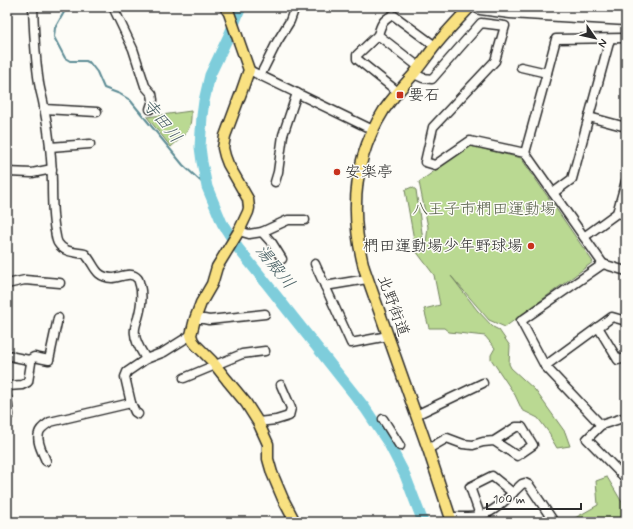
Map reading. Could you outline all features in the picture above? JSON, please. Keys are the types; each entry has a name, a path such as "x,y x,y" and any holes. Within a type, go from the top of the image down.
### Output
{"main road":[{"name":"北野街道","path":"451,520 428,449 367,279 359,249 356,229 356,207 357,186 362,163 373,130 385,109 398,92 435,46 470,7"},
{"path":"227,10 249,70 242,93 224,136 223,144 228,164 249,203 248,212 239,231 217,266 212,284 201,303 191,335 196,345 216,366 246,403 258,422 268,444 268,463 283,499 295,522"}],"street":[{"path":"33,7 33,26 39,84 50,147 52,169 52,206 57,240 59,245 69,252 85,254 95,270 103,276 112,278 128,274 134,276 138,280 141,289 142,302 134,335 146,359"},
{"path":"113,7 133,49 145,86 152,94 153,100 150,109"},
{"path":"260,76 277,42 290,21 295,7"},
{"path":"474,7 480,10 502,13 626,21"},
{"path":"503,7 626,15"},
{"path":"398,92 357,59 357,56 378,35 383,21 393,14 435,46"},
{"path":"378,35 423,78 432,79 481,23 505,26 495,61 433,127 425,162 435,165 470,141 525,154 603,264 626,271"},
{"path":"525,154 556,39 626,38"},
{"path":"553,193 572,179 610,39"},
{"path":"522,67 546,73"},
{"path":"249,70 373,130"},
{"path":"274,182 278,172 283,135 297,93"},
{"path":"44,109 97,112"},
{"path":"589,116 626,127"},
{"path":"50,147 90,144"},
{"path":"7,172 32,173 52,169"},
{"path":"584,237 617,213 626,181"},
{"path":"617,213 626,215"},
{"path":"239,231 249,234 262,232 288,220 305,220"},
{"path":"262,232 272,243 282,259"},
{"path":"315,264 351,343 388,336"},
{"path":"601,425 545,366 521,320 603,264"},
{"path":"325,286 367,279"},
{"path":"7,284 26,280 60,283"},
{"path":"195,319 209,320 264,314"},
{"path":"545,366 612,317 626,321"},
{"path":"7,354 29,360 34,357 49,360 58,318"},
{"path":"598,327 618,360 626,358"},
{"path":"138,414 135,412 131,403 125,377 127,372 146,359 164,352 191,335"},
{"path":"184,378 242,354 264,351"},
{"path":"7,387 22,385 28,382 31,363 29,360"},
{"path":"416,415 483,383"},
{"path":"258,422 276,420 290,416 291,408 281,385"},
{"path":"7,397 9,415"},
{"path":"46,461 39,440 39,433 42,427 50,422 131,403"},
{"path":"626,417 601,425 587,439 626,480"},
{"path":"383,419 400,446"},
{"path":"428,449 447,438 463,444 473,445 494,441"},
{"path":"480,516 470,487 492,476 513,493"},
{"path":"451,520 480,516 498,507 522,484 526,483 529,485 554,522"}],"green space":[{"path":"191,111 190,124 187,132 171,147 147,117"},
{"name":"八王子市椚田運動場","path":"470,146 521,158 593,262 505,327 489,320 451,276 477,310 493,327 499,330 510,346 509,364 511,368 535,390 565,432 570,446 557,448 550,434 538,418 522,410 515,395 491,359 491,355 495,348 485,336 449,332 444,328 429,328 424,309 440,305 434,275 416,251 405,190 412,187 416,190 423,240 426,243 428,227 419,182"},
{"path":"607,477 626,509 626,522 568,522 598,505 596,481"}],"waterway":[{"name":"寺田川","path":"67,7 55,28 54,37 65,58 70,61 86,61 90,63 97,72 104,88 120,94 130,100 183,165 207,187"},
{"name":"湯殿川","path":"241,7 210,75 204,101 200,147 207,187 222,223 238,248 365,408 389,444 405,475 423,522"}],"place":[{"name":"要石","path":"400,95"},
{"name":"安楽亭","path":"337,172"},
{"name":"椚田運動場少年野球場","path":"531,246"}]}
